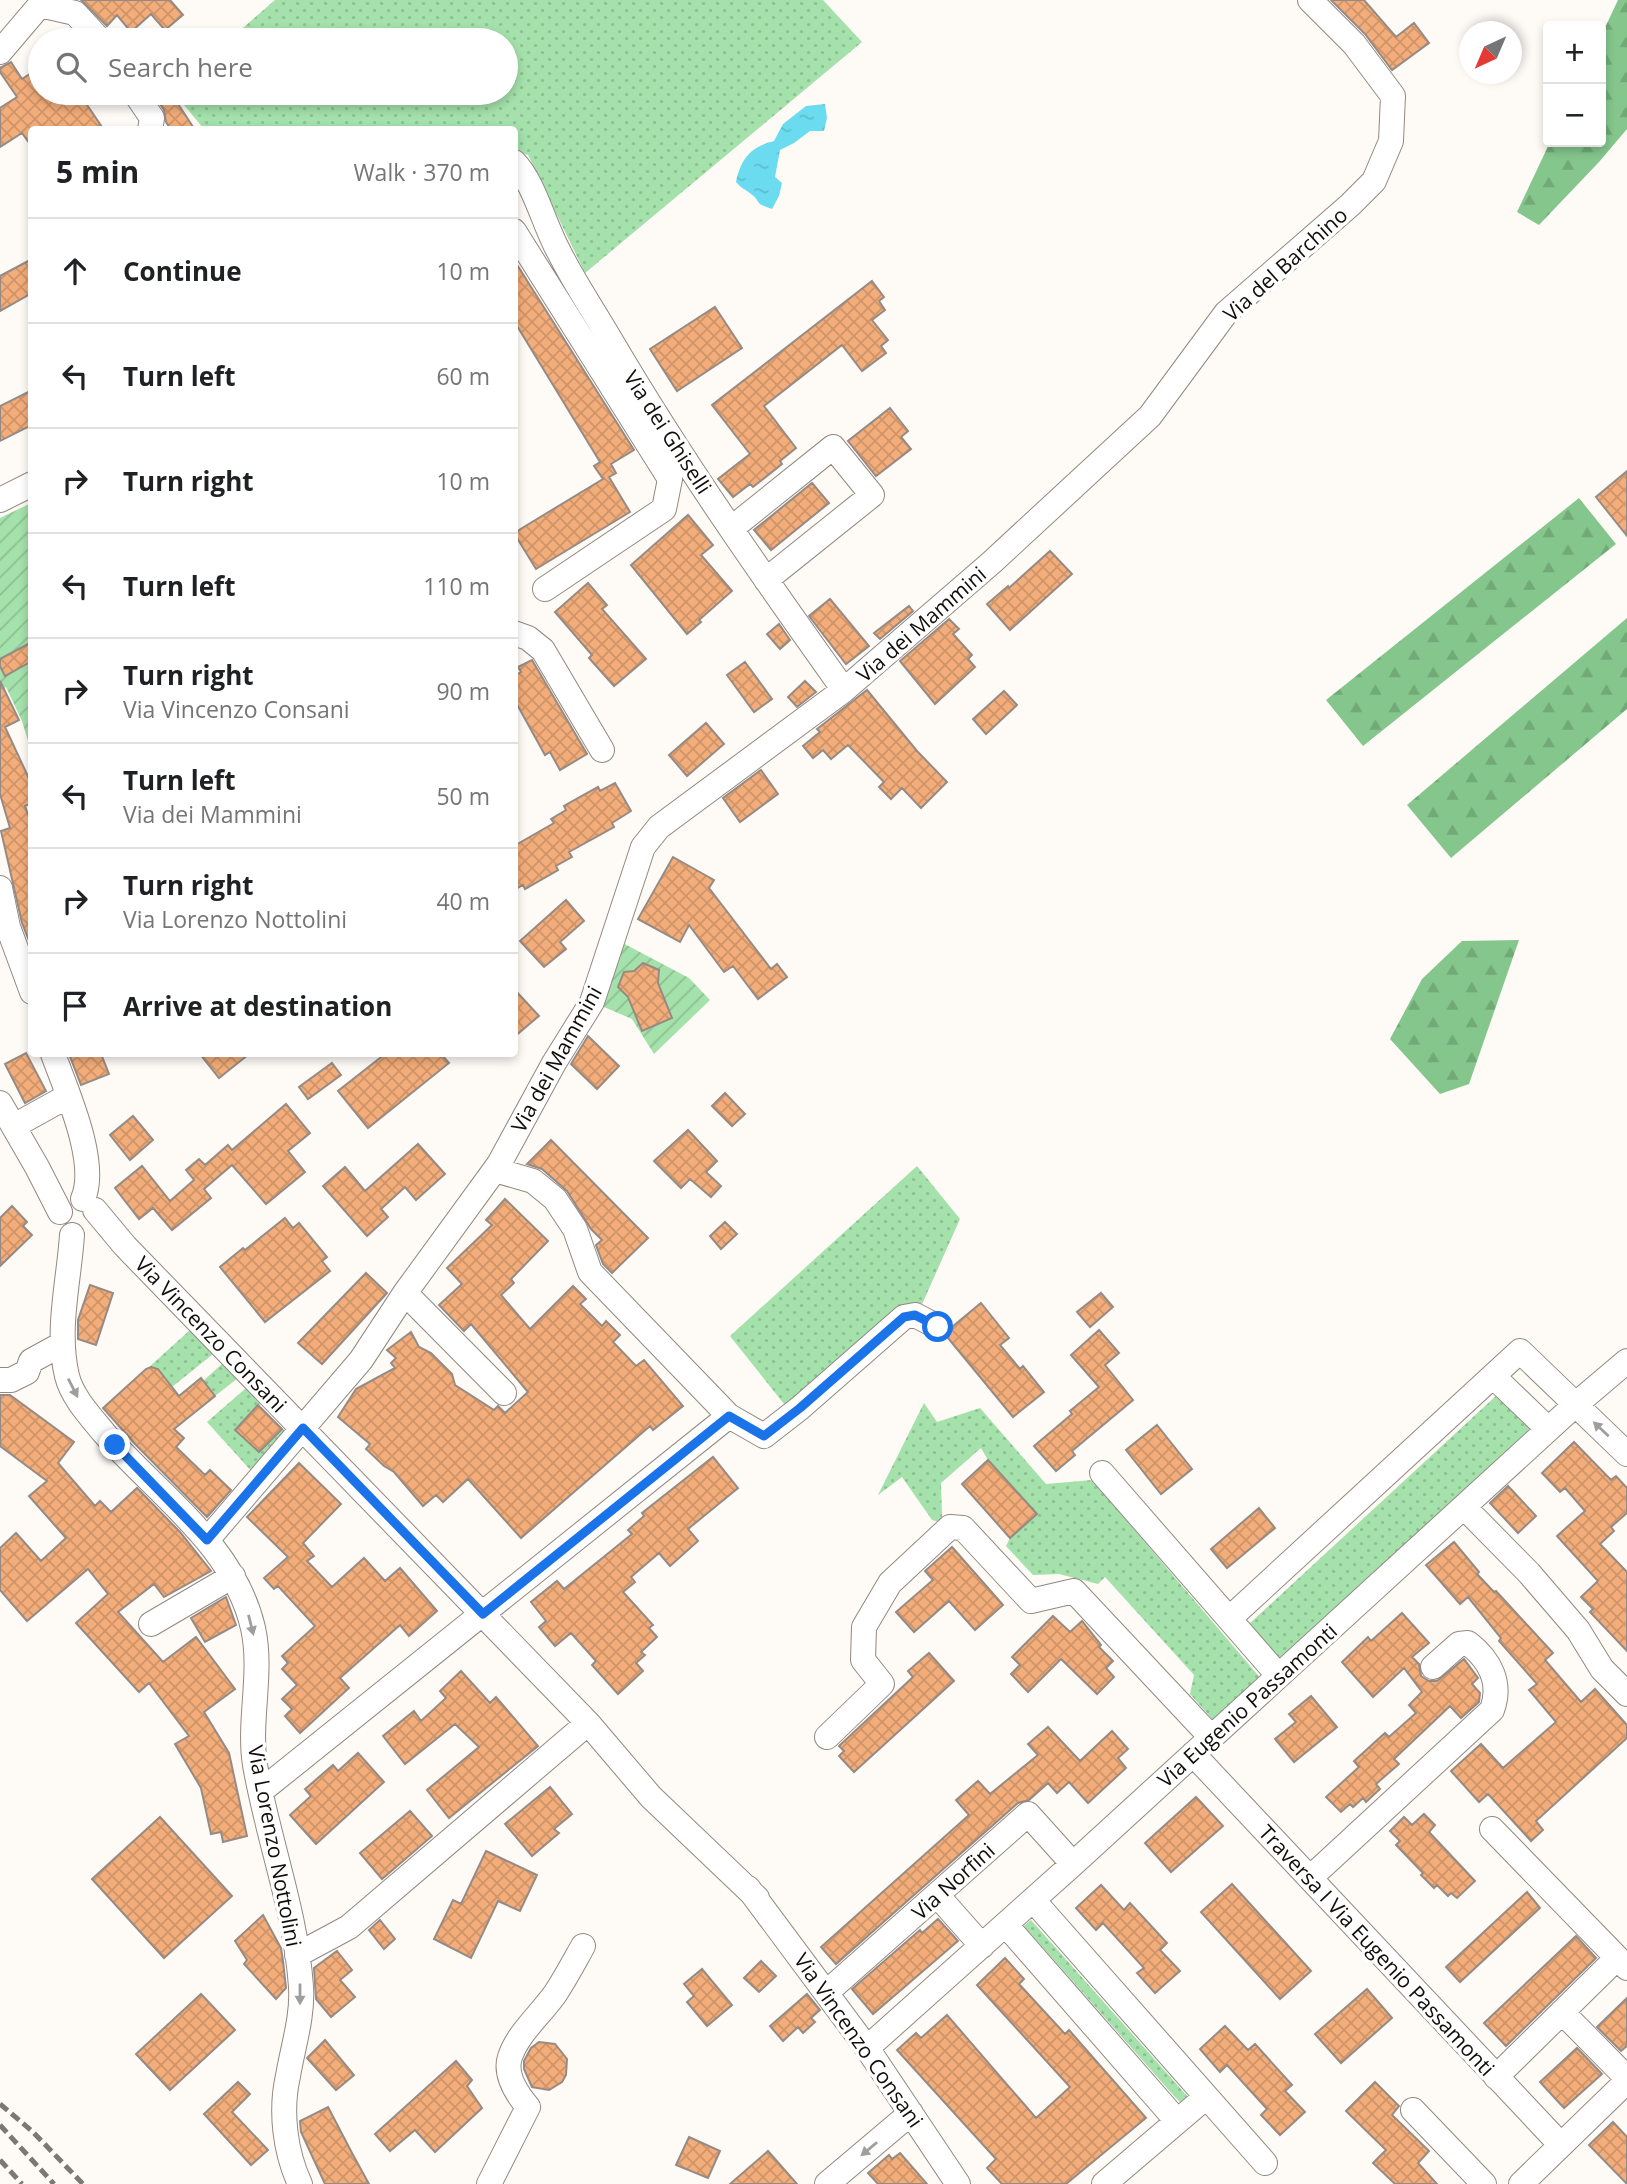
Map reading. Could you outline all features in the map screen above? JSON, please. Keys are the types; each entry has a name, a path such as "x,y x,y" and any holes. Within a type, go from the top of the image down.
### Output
{"street":[{"name":"Via del Barchino","path":"991,564 1150,416 1226,313 1374,181 1391,141 1393,96 1354,44 1310,0"},
{"path":"0,52 40,2 75,13 89,28"},
{"path":"143,105 152,118 151,126"},
{"name":"Via dei Ghiselli","path":"518,167 528,178 559,253 637,386 766,580 844,690"},
{"path":"518,238 670,479 664,509 545,589"},
{"path":"732,528 833,447 872,495 766,580"},
{"path":"0,500 28,486"},
{"name":"Via dei Mammini","path":"207,1540 361,1360 405,1293 495,1170 554,1063 592,1002 643,847 659,827 680,808 844,690 991,564"},
{"path":"518,634 528,638 543,650 602,750"},
{"path":"0,888 4,929 28,983"},
{"path":"54,1057 86,1159 87,1189 63,1228 79,1234"},
{"path":"14,1126 68,1096"},
{"path":"0,1103 41,1175 77,1205"},
{"path":"495,1170 533,1181 555,1199 575,1229 590,1272 729,1416 764,1436 904,1317 915,1315 938,1327"},
{"name":"Via Lorenzo Nottolini","path":"77,1205 96,1221 79,1234 69,1273 62,1344 68,1380 92,1419 207,1540 233,1576 245,1602 256,1650 253,1743 261,1791 298,1955 301,1990 299,2023 287,2079 284,2129 300,2184"},
{"name":"Via Vincenzo Consani","path":"77,1205 125,1246 588,1723 691,1816 827,1992 958,2184"},
{"name":"Via Vincenzo Consani","path":"79,1234 106,1238 125,1246"},
{"path":"405,1293 504,1393"},
{"path":"0,1380 11,1380 27,1372 32,1361 62,1344"},
{"path":"1230,1618 1520,1352 1627,1454"},
{"name":"Via Eugenio Passamonti","path":"867,2048 1073,1864 1548,1429 1627,1361"},
{"path":"1493,1376 1548,1429"},
{"path":"261,1791 729,1416"},
{"path":"1102,1473 1278,1675"},
{"path":"1464,1507 1530,1573 1578,1630 1602,1669 1627,1694"},
{"name":"Traversa I Via Eugenio Passamonti","path":"827,1737 882,1684 863,1660 864,1627 890,1583 950,1527 963,1528 1031,1601 1074,1591 1310,1878 1561,2145"},
{"path":"151,1624 233,1576"},
{"path":"1310,1878 1492,1710 1497,1696 1495,1680 1489,1665 1468,1643 1459,1644 1433,1667"},
{"path":"298,1955 349,1927 588,1723"},
{"name":"Via Norfini","path":"827,1992 1028,1814 1073,1864"},
{"path":"1492,1829 1622,1963 1562,2012 1496,2077"},
{"path":"937,1895 982,1946"},
{"path":"1033,1900 1265,2163"},
{"path":"1006,1924 1177,2121"},
{"path":"489,2184 528,2106 516,2093 509,2075 509,2058 554,1995 583,1946"},
{"path":"1521,2184 1627,2080 1562,2012"},
{"path":"1104,2184 1206,2097"},
{"path":"1413,2110 1484,2184"},
{"path":"827,2184 911,2113"}],"green space":[{"path":"275,0 823,0 862,42 585,273 528,155 518,152 518,126 202,126 184,105 518,105 518,28 243,28"},
{"path":"1618,0 1627,0 1627,129 1539,225 1517,212 1548,147 1606,147 1606,25"},
{"path":"1579,498 1616,544 1363,746 1326,700"},
{"path":"28,504 28,741 6,687 0,690 0,518"},
{"path":"1627,618 1627,709 1451,858 1407,805"},
{"path":"1519,940 1469,1084 1440,1094 1390,1039 1422,979 1462,941"},
{"path":"619,941 689,978 710,1000 654,1054 632,1019 597,1004"},
{"path":"917,1166 960,1219 919,1311 788,1409 730,1336"},
{"path":"190,1330 213,1354 172,1387 158,1369 148,1368"},
{"path":"223,1363 238,1378 215,1396 203,1381"},
{"path":"246,1388 262,1402 235,1430 259,1452 282,1428 291,1434 254,1474 207,1422"},
{"path":"1497,1395 1535,1429 1280,1660 1248,1625"},
{"path":"924,1403 937,1422 980,1408 1046,1484 1092,1480 1262,1680 1216,1723 1190,1694 1194,1675 1105,1577 1098,1584 1059,1574 1033,1575 1006,1546 1010,1538 1036,1514 988,1460 981,1448 941,1483 942,1516 939,1522 932,1520 902,1477 878,1495"},
{"path":"1031,1920 1187,2096 1180,2102 1024,1926"}],"water":[{"path":"825,104 827,118 824,131 810,131 780,150 775,177 782,183 779,196 772,209 762,205 736,182 744,161 759,147 774,141 783,124 806,106"}],"building":[{"path":"81,0 170,0 183,15 167,28 163,28 151,14 135,28 128,28 117,15 107,26"},
{"path":"1331,0 1364,0 1396,37 1414,23 1429,43 1392,70 1365,34"},
{"path":"11,62 22,79 28,75 28,105 87,105 101,126 28,126 28,141 22,133 0,147 0,108 17,97 0,68"},
{"path":"161,105 179,105 192,126 168,126"},
{"path":"28,261 28,295 0,311 0,276"},
{"path":"518,266 634,450 611,464 616,473 609,477 630,512 536,569 518,540 518,531 603,479 594,466 600,462 518,328"},
{"path":"872,281 884,297 879,301 885,310 872,320 888,340 881,346 886,353 862,371 842,345 764,406 796,448 780,461 782,464 753,487 750,484 733,497 718,479 750,454 712,405"},
{"path":"715,307 742,348 677,391 650,349"},
{"path":"28,392 28,427 0,441 0,406"},
{"path":"890,408 908,431 901,437 911,449 876,476 848,441"},
{"path":"1627,471 1627,536 1596,497"},
{"path":"812,483 829,503 771,550 754,530"},
{"path":"688,515 713,545 701,555 732,591 687,634 631,565"},
{"path":"1050,551 1072,574 1010,630 987,604"},
{"path":"588,583 607,605 602,609 646,659 614,686 589,658 592,655 555,612"},
{"path":"830,599 869,646 846,664 809,616"},
{"path":"909,606 913,611 880,639 874,633"},
{"path":"949,619 959,629 953,634 972,655 968,659 975,667 935,704 900,661"},
{"path":"779,624 790,640 780,649 767,634"},
{"path":"28,644 28,663 5,676 0,659"},
{"path":"532,660 587,754 560,770 550,752 545,755 518,706 518,674 521,672 518,667"},
{"path":"745,662 772,699 754,712 727,675"},
{"path":"0,681 19,720 5,727 28,776 28,805 25,806 28,815 28,938 22,923 1,831 10,828 0,794"},
{"path":"805,681 816,692 797,707 788,697"},
{"path":"867,690 917,751 947,782 921,808 902,788 891,799 879,787 884,782 848,745 831,759 823,750 813,758 803,746 820,732 817,729"},
{"path":"1004,691 1017,705 986,734 973,719"},
{"path":"706,723 724,744 687,776 669,755"},
{"path":"761,770 778,794 740,822 723,798"},
{"path":"615,783 631,811 612,823 614,827 569,852 572,857 556,866 558,870 525,889 523,885 518,888 518,844 554,823 551,819 566,810 564,806 598,787 600,791"},
{"path":"673,857 714,880 709,888 771,969 777,964 787,977 758,999 733,966 724,972 689,925 680,942 638,919"},
{"path":"566,900 584,921 560,942 566,949 544,967 520,941"},
{"path":"643,963 659,970 658,983 672,1018 642,1031 628,997 618,987 624,972 634,971"},
{"path":"518,993 539,1016 518,1034"},
{"path":"588,1036 619,1066 597,1089 571,1064"},
{"path":"26,1053 46,1091 25,1103 5,1064"},
{"path":"70,1057 102,1057 109,1074 81,1085"},
{"path":"202,1057 245,1057 219,1078"},
{"path":"381,1057 444,1057 449,1063 368,1128 338,1091"},
{"path":"332,1063 341,1075 308,1099 299,1087"},
{"path":"725,1093 745,1114 732,1126 712,1106"},
{"path":"286,1104 310,1133 288,1151 305,1172 266,1204 232,1165 204,1189 211,1198 172,1230 153,1208 139,1219 115,1188 142,1166 170,1201 194,1180 186,1170 199,1159 205,1165 228,1145 232,1150"},
{"path":"133,1116 153,1140 130,1160 110,1135"},
{"path":"688,1130 717,1161 706,1172 721,1186 711,1197 690,1179 681,1188 654,1161"},
{"path":"551,1140 648,1238 612,1273 603,1264 596,1245 602,1240 591,1229 567,1191 542,1169 527,1164"},
{"path":"418,1144 445,1174 416,1200 405,1187 381,1209 388,1217 367,1236 323,1186 345,1167 365,1191"},
{"path":"505,1199 548,1241 511,1279 514,1283 501,1295 530,1329 573,1286 586,1299 580,1304 602,1326 606,1321 620,1335 613,1342 636,1366 644,1360 683,1406 653,1430 650,1426 521,1538 468,1479 443,1502 436,1495 423,1506 394,1472 366,1449 370,1444 338,1417 356,1389 395,1368 391,1363 396,1358 387,1350 411,1332 419,1347 431,1353 452,1374 455,1385 494,1410 498,1406 505,1413 528,1392 471,1324 464,1331 439,1305 462,1284 447,1268 492,1225 486,1220"},
{"path":"12,1206 27,1222 23,1226 32,1235 0,1266 0,1218"},
{"path":"285,1218 293,1228 299,1223 327,1257 322,1261 330,1271 265,1322 220,1267"},
{"path":"725,1222 737,1234 721,1249 710,1236"},
{"path":"366,1273 387,1293 322,1364 298,1343"},
{"path":"90,1285 113,1293 96,1345 78,1339 78,1320"},
{"path":"1101,1293 1113,1307 1090,1327 1077,1312"},
{"path":"981,1303 1009,1338 1000,1345 1020,1369 1023,1366 1044,1392 1013,1417 948,1338 953,1326"},
{"path":"1099,1330 1119,1353 1105,1365 1133,1400 1072,1451 1075,1455 1056,1471 1034,1446 1099,1387 1071,1355"},
{"path":"151,1367 158,1369 179,1396 201,1378 215,1396 174,1429 184,1438 176,1447 205,1475 210,1470 231,1490 207,1517 103,1408"},
{"path":"0,1395 10,1395 74,1442 58,1463 95,1506 100,1501 111,1512 137,1488 180,1532 211,1571 164,1597 154,1584 118,1612 163,1662 196,1637 235,1689 204,1712 229,1753 247,1836 223,1842 221,1832 211,1834 201,1788 175,1744 189,1736 149,1683 139,1692 76,1623 108,1594 88,1569 27,1621 0,1590 0,1548 16,1533 41,1561 66,1538 29,1496 47,1481 0,1446"},
{"path":"258,1405 282,1429 259,1452 235,1430"},
{"path":"1157,1425 1192,1469 1161,1494 1126,1450"},
{"path":"1574,1442 1611,1480 1616,1476 1627,1488 1627,1513 1611,1527 1614,1531 1600,1544 1627,1572 1627,1651 1590,1612 1593,1609 1581,1597 1598,1581 1557,1536 1585,1511 1565,1488 1560,1492 1542,1473"},
{"path":"713,1457 738,1488 688,1529 698,1541 670,1566 659,1553 631,1577 635,1582 623,1592 653,1625 649,1628 657,1637 641,1652 645,1655 636,1663 643,1671 618,1694 592,1665 596,1661 571,1633 555,1646 539,1627 546,1621 531,1602 557,1581 564,1589 632,1534 628,1530 644,1516 642,1513"},
{"path":"988,1460 1037,1514 1010,1538 962,1484"},
{"path":"299,1463 341,1504 303,1543 314,1556 307,1561 332,1587 364,1558 385,1581 400,1568 437,1611 409,1636 400,1625 340,1678 349,1688 300,1733 285,1716 292,1709 282,1699 297,1685 282,1669 288,1663 282,1656 315,1626 278,1586 274,1589 264,1578 288,1557 247,1517"},
{"path":"1508,1486 1536,1516 1518,1533 1490,1503"},
{"path":"1259,1508 1275,1528 1227,1568 1211,1549"},
{"path":"1454,1542 1479,1572 1477,1574 1553,1653 1545,1660 1581,1702 1595,1689 1627,1725 1627,1738 1536,1821 1543,1830 1531,1841 1488,1794 1479,1802 1451,1771 1481,1744 1503,1768 1556,1722 1529,1690 1537,1684 1499,1641 1501,1638 1468,1597 1460,1604 1426,1565"},
{"path":"952,1547 1003,1605 975,1630 949,1601 914,1632 896,1612 933,1580 925,1571"},
{"path":"226,1597 236,1625 205,1642 191,1618"},
{"path":"1402,1613 1429,1643 1412,1657 1419,1664 1421,1676 1429,1681 1437,1681 1464,1659 1478,1678 1472,1684 1480,1693 1479,1702 1461,1718 1450,1706 1394,1759 1399,1764 1376,1784 1380,1789 1366,1802 1363,1798 1353,1807 1350,1804 1341,1812 1326,1797 1359,1767 1354,1761 1385,1733 1389,1737 1416,1713 1409,1705 1422,1692 1404,1668 1373,1697 1342,1662 1368,1637 1371,1641"},
{"path":"1053,1616 1070,1632 1082,1621 1101,1645 1099,1647 1113,1661 1106,1668 1114,1677 1097,1694 1061,1659 1028,1692 1011,1674 1020,1665 1012,1657"},
{"path":"929,1653 954,1681 854,1772 839,1756 844,1751 839,1746 913,1677 908,1671"},
{"path":"461,1671 490,1703 496,1697 538,1746 449,1818 427,1790 479,1747 455,1724 405,1764 383,1736 414,1711 421,1721 446,1698 440,1691"},
{"path":"1311,1696 1337,1727 1294,1762 1275,1739 1296,1722 1289,1714"},
{"path":"1048,1727 1080,1761 1112,1731 1128,1749 1118,1758 1126,1768 1088,1803 1069,1782 1057,1793 1048,1783 1029,1800 1018,1803 836,1964 821,1947 969,1815 956,1800 978,1781 990,1794 1038,1755 1028,1744"},
{"path":"358,1753 384,1782 316,1844 290,1815 311,1796 305,1789 333,1765 338,1771"},
{"path":"550,1787 572,1814 554,1829 559,1833 532,1856 505,1824"},
{"path":"1196,1797 1223,1826 1171,1872 1145,1843"},
{"path":"410,1811 432,1836 382,1879 360,1853"},
{"path":"1424,1814 1435,1825 1429,1832 1475,1881 1457,1898 1451,1893 1448,1896 1437,1885 1434,1888 1421,1875 1423,1873 1396,1845 1400,1841 1390,1831 1404,1817 1412,1825"},
{"path":"160,1817 232,1896 164,1958 92,1879"},
{"path":"486,1851 537,1875 520,1911 498,1901 471,1958 434,1939 453,1900 461,1904"},
{"path":"1232,1884 1311,1971 1280,1999 1201,1912"},
{"path":"1101,1885 1124,1910 1130,1903 1167,1943 1160,1950 1180,1971 1155,1993 1137,1973 1144,1968 1103,1923 1096,1930 1076,1908"},
{"path":"1527,1892 1540,1908 1460,1982 1446,1967"},
{"path":"263,1915 281,1948 286,1988 276,1999 244,1964 247,1960 235,1941"},
{"path":"938,1919 958,1941 873,2014 852,1989 920,1930 922,1933"},
{"path":"380,1920 395,1939 384,1949 369,1930"},
{"path":"1576,1936 1596,1958 1506,2046 1484,2023"},
{"path":"337,1951 352,1970 340,1980 355,1997 331,2017 316,1999 314,1968"},
{"path":"1005,1958 1024,1979 1019,1984 1065,2034 1069,2030 1146,2118 1066,2184 1002,2184 987,2168 996,2159 897,2050 916,2033 921,2038 947,2015 1036,2118 1070,2087 977,1985"},
{"path":"761,1961 776,1976 759,1992 744,1978"},
{"path":"702,1969 732,2005 707,2026 687,2002 694,1996 684,1984"},
{"path":"1367,1989 1392,2018 1341,2063 1315,2034"},
{"path":"201,1994 235,2030 170,2090 136,2054"},
{"path":"807,1994 820,2010 811,2018 815,2022 803,2033 798,2027 783,2041 770,2026"},
{"path":"1627,1998 1627,2046 1621,2051 1597,2027"},
{"path":"1225,2026 1248,2050 1255,2044 1292,2085 1285,2091 1305,2112 1280,2135 1261,2115 1267,2109 1227,2065 1220,2072 1200,2049"},
{"path":"325,2040 354,2075 336,2090 307,2058"},
{"path":"539,2042 555,2044 567,2059 566,2075 562,2082 549,2090 532,2087 524,2069 524,2061 531,2048"},
{"path":"1577,2048 1602,2074 1564,2108 1540,2082"},
{"path":"456,2061 472,2080 467,2086 482,2108 435,2152 415,2130 390,2151 375,2134"},
{"path":"238,2082 250,2094 232,2112 268,2150 251,2165 204,2114"},
{"path":"1375,2082 1399,2106 1392,2115 1429,2151 1418,2163 1437,2184 1395,2184 1373,2163 1386,2150 1346,2111"},
{"path":"328,2107 369,2184 325,2184 301,2132 300,2121"},
{"path":"1613,2122 1627,2137 1627,2184 1589,2145"},
{"path":"689,2137 720,2151 708,2178 676,2165"},
{"path":"768,2151 797,2184 730,2184"},
{"path":"900,2153 927,2184 878,2184 868,2173 889,2155 892,2159"}],"railway":[{"path":"0,2104 32,2131 83,2184"},
{"path":"0,2125 54,2184"},
{"path":"0,2160 22,2184"}],"route":[{"path":"115,1445 207,1540 303,1428 483,1614 729,1416 764,1436 904,1317 915,1315 938,1327"}]}
